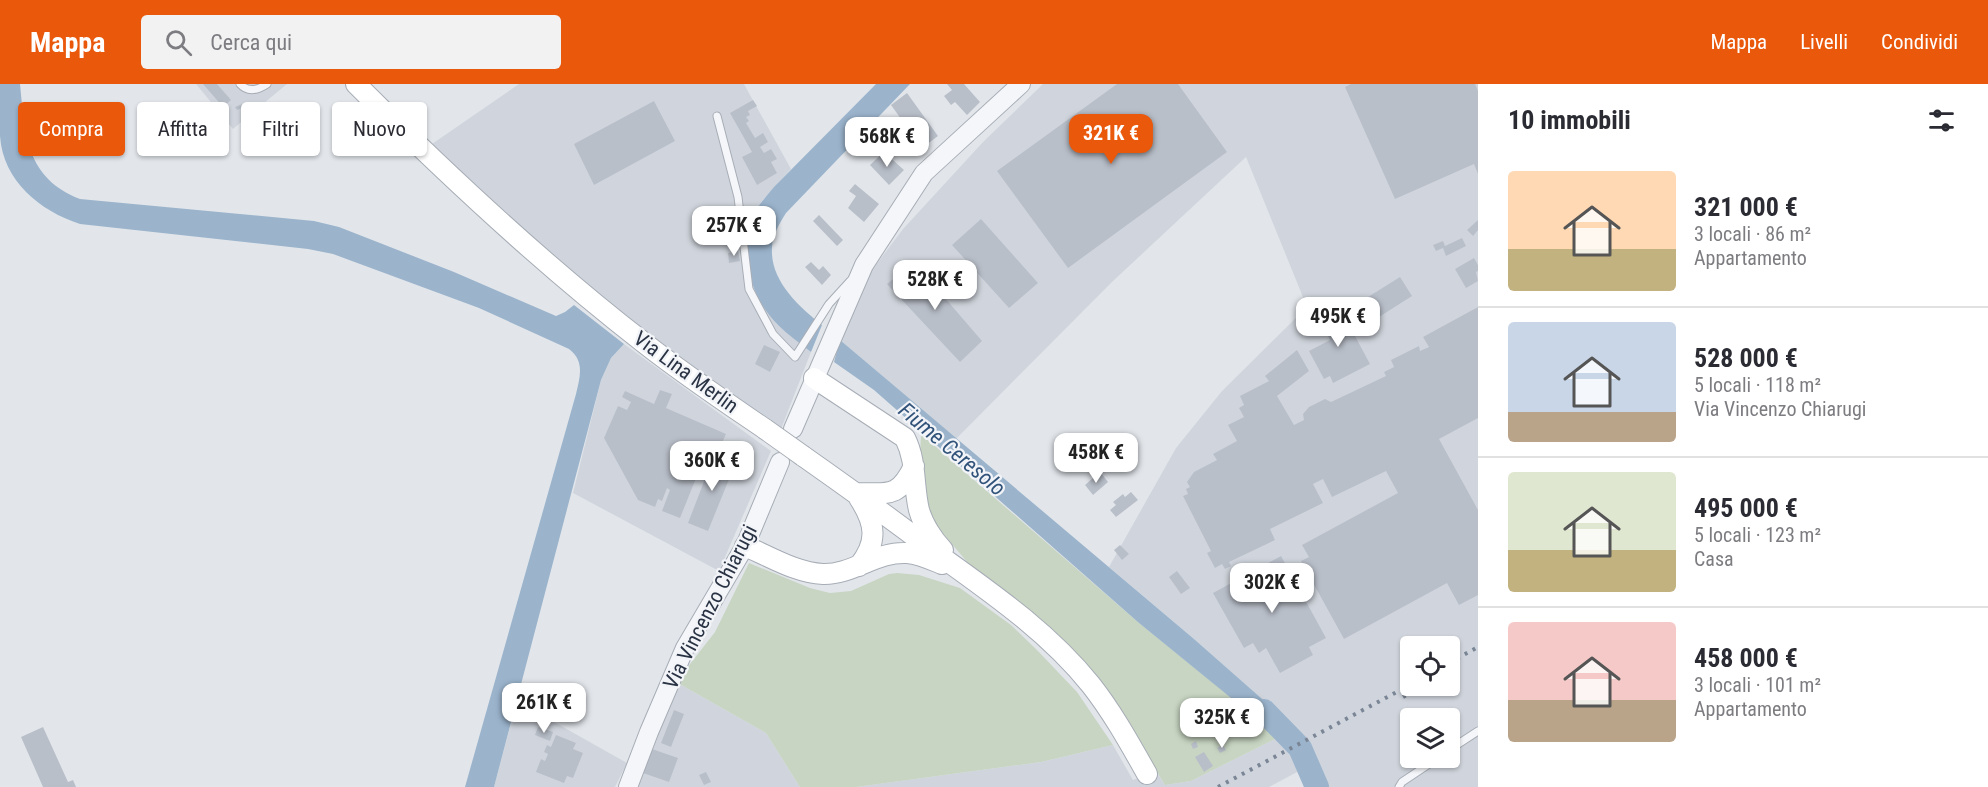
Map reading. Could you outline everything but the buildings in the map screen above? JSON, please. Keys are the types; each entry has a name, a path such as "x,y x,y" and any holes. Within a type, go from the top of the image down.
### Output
{"main road":[{"name":"Via Lina Merlin","path":"356,84 452,179 568,282 645,344 856,493 1026,619 1090,684 1108,708 1147,774"},
{"path":"814,378 905,438 912,452 920,512 928,531 966,574"},
{"path":"856,493 888,493 898,490 906,482 914,466"},
{"path":"856,493 872,523 873,538 870,553 859,566"},
{"path":"745,546 801,569 822,574 845,572 883,556 905,553 922,556 966,574"}],"street":[{"path":"793,429 814,378 835,310 924,173 1021,84"},
{"name":"Via Vincenzo Chiarugi","path":"628,787 685,648 745,546 780,462"}],"lane":[{"path":"240,84 252,90 260,89 267,84"},
{"path":"717,116 738,197 749,289 773,334 795,357 835,310"},
{"path":"1460,743 1478,731"},
{"path":"1399,787 1402,782 1423,768"}],"shaded area":[{"path":"196,84 287,84 265,102 241,102 241,122 233,129 229,124 229,102 211,102"},
{"path":"519,84 744,84 791,169 761,202 747,266 753,287 777,324 811,352 781,429 684,361 607,302 429,146"},
{"path":"1043,84 1478,84 1478,787 1329,787 1318,761 1269,787 856,787 1041,762 1113,745 1133,780 1156,771 1165,785 1191,781 1295,729 1109,567 1176,448 1222,391 1307,307 1246,157 1112,282 956,439 840,340 869,274 903,229 983,142"},
{"path":"624,344 771,451 719,571 573,493 601,380 611,358"},
{"path":"676,682 766,733 800,787 632,787"},
{"path":"517,701 627,763 615,787 494,787"}],"green space":[{"path":"921,434 1139,623 1279,737 1191,781 1165,785 1133,733 1053,633 1026,607 973,569 936,525 927,507 920,457"},
{"path":"749,563 810,588 830,593 851,591 889,574 897,573 919,575 960,588 1011,625 1037,650 1077,692 1113,745 1041,762 856,787 800,787 766,733 676,682 715,632"}],"water":[{"path":"0,84 20,84 22,102 18,102 18,156 34,156 49,179 62,190 80,199 314,221 339,227 454,272 556,316 574,305 624,344 611,358 601,380 494,787 465,787 576,394 580,370 574,354 569,349 479,308 333,254 308,249 80,224 51,211 26,192 8,167 0,136"},
{"path":"876,84 910,84 786,213 773,238 773,260 781,281 795,301 822,325 811,352 778,325 761,303 755,290 747,264 746,250 751,222 755,212 774,187"},
{"path":"840,340 1194,639 1296,729 1279,737 1139,623 874,390 834,362"},
{"path":"1318,761 1329,787 1308,787 1300,771"}],"waterway":[{"name":"Fiume Ceresolo","path":"1264,711 1300,748 1317,787"}],"railway":[{"path":"1460,657 1478,647"},
{"path":"1218,787 1400,690"}]}
